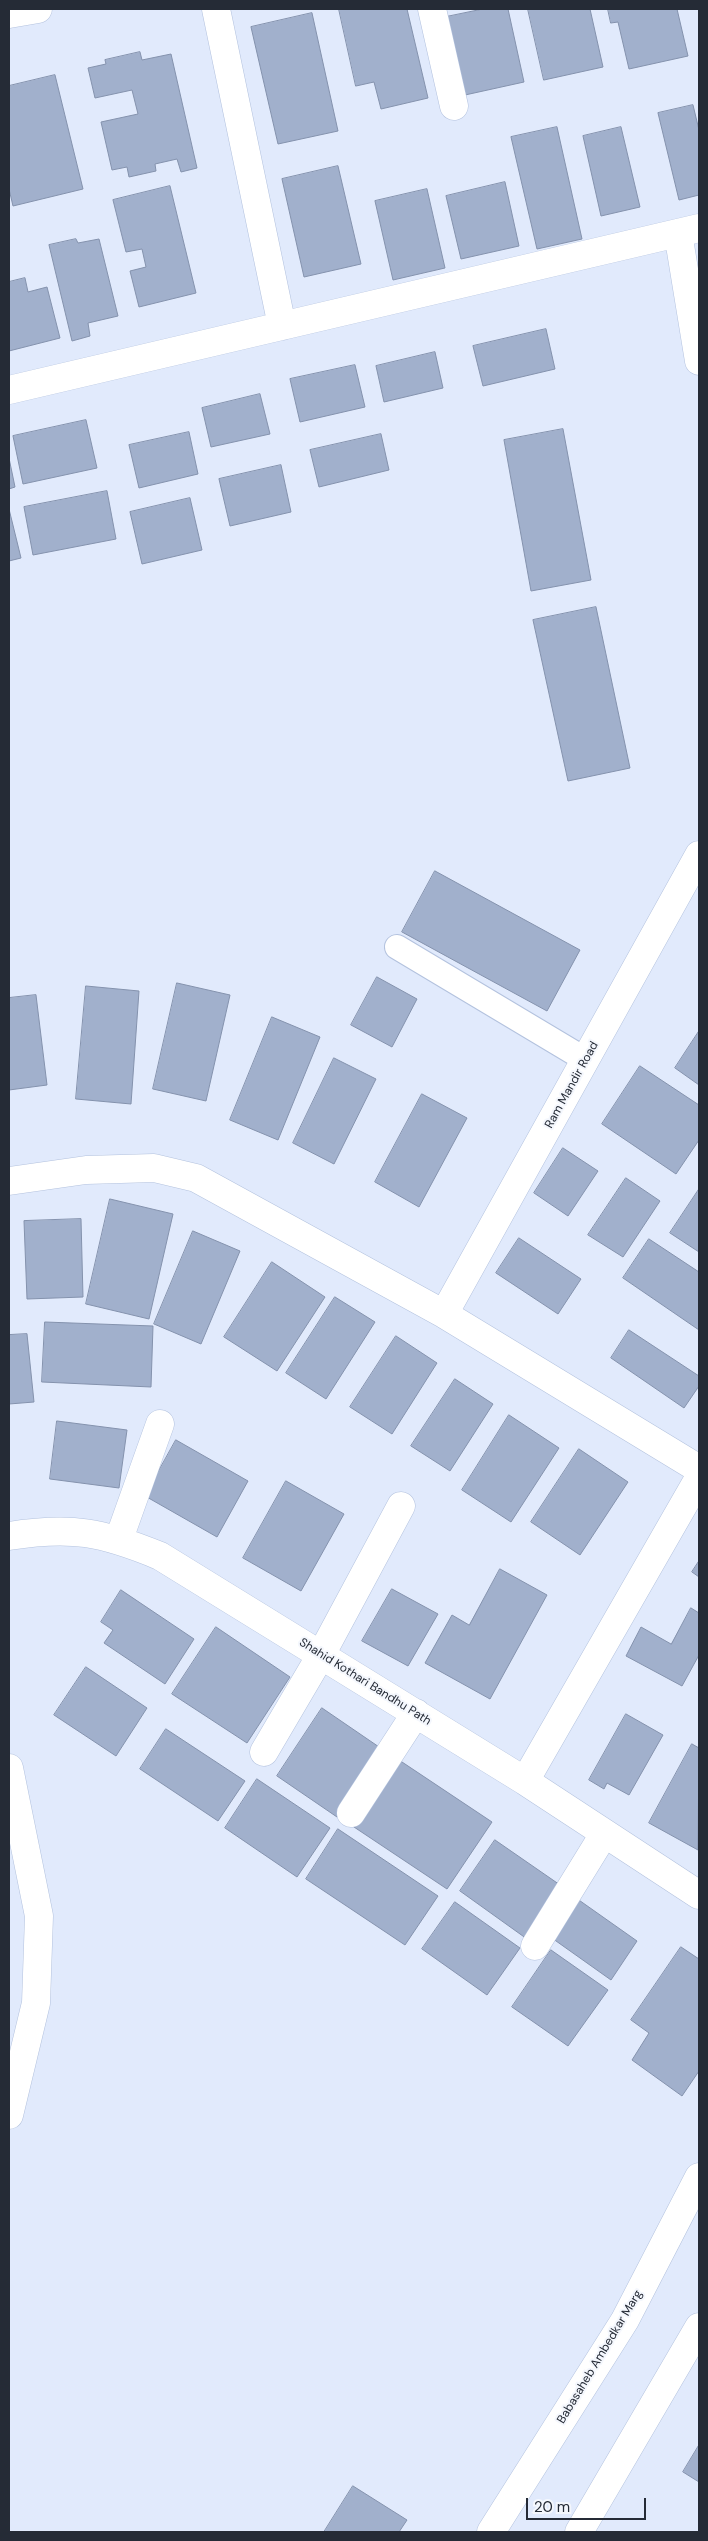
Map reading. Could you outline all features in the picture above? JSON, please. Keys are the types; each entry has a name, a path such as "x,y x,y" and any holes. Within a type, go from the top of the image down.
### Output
{"street":[{"path":"9,14 38,9"},
{"path":"216,9 282,326"},
{"path":"432,9 454,106"},
{"path":"9,390 689,230 699,361"},
{"name":"Ram Mandir Road","path":"444,1314 699,855"},
{"path":"9,1181 86,1170 154,1168 196,1178 444,1314 699,1469"},
{"path":"119,1539 160,1424"},
{"path":"526,1781 699,1478"},
{"path":"264,1752 321,1655 400,1506"},
{"name":"Shahid Kothari Bandhu Path","path":"9,1536 40,1531 79,1531 119,1539 160,1556 416,1712 526,1781 604,1834 698,1891"},
{"path":"351,1813 416,1712"},
{"path":"9,1768 38,1916 36,2002 9,2115"},
{"path":"535,1946 604,1834"},
{"name":"Babasaheb Ambedkar Marg","path":"491,2532 625,2320 699,2177"},
{"path":"581,2532 699,2327"}],"lane":[{"path":"397,947 586,1060"}],"building":[{"path":"339,9 407,9 428,98 381,109 374,82 356,86"},
{"path":"483,9 508,9 524,82 465,95 446,17"},
{"path":"528,9 590,9 603,67 544,80"},
{"path":"608,9 677,9 688,56 629,69 618,22 611,23"},
{"path":"312,13 338,131 278,144 251,27"},
{"path":"140,52 142,60 171,54 197,168 181,172 177,159 155,164 156,171 129,177 127,167 112,170 101,122 138,114 132,90 95,98 88,68 106,64 105,60"},
{"path":"55,75 83,189 13,206 9,189 9,86"},
{"path":"693,105 699,130 699,195 679,200 658,113"},
{"path":"557,127 582,239 537,249 511,137"},
{"path":"621,127 640,207 601,216 583,136"},
{"path":"338,166 361,264 304,277 282,179"},
{"path":"505,182 519,246 461,259 446,196"},
{"path":"170,186 196,293 139,307 130,271 146,267 142,249 126,252 113,200"},
{"path":"427,189 445,268 393,280 375,201"},
{"path":"76,239 78,243 99,239 118,316 88,323 90,336 72,341 49,245"},
{"path":"25,278 28,292 47,287 60,338 9,351 9,282"},
{"path":"546,329 555,369 483,386 473,346"},
{"path":"435,352 443,388 384,402 376,366"},
{"path":"355,365 365,407 300,422 290,379"},
{"path":"260,394 270,434 211,447 202,408"},
{"path":"86,420 97,468 23,484 13,436"},
{"path":"563,429 591,580 531,591 504,440"},
{"path":"189,432 198,474 139,488 129,445"},
{"path":"381,434 389,470 319,487 310,450"},
{"path":"9,458 15,487 9,489"},
{"path":"281,465 291,512 230,526 219,479"},
{"path":"107,491 116,539 33,555 24,507"},
{"path":"190,498 202,550 142,564 130,512"},
{"path":"9,509 21,558 9,561"},
{"path":"596,607 630,768 568,781 533,620"},
{"path":"435,871 580,950 547,1011 402,932"},
{"path":"377,977 417,999 392,1047 351,1025"},
{"path":"177,983 230,995 206,1101 153,1089"},
{"path":"86,986 139,991 131,1104 76,1099"},
{"path":"36,995 47,1085 9,1090 9,998"},
{"path":"272,1017 320,1037 278,1140 230,1120"},
{"path":"699,1031 699,1085 675,1068"},
{"path":"334,1058 376,1079 334,1164 293,1143"},
{"path":"640,1066 699,1105 699,1140 676,1174 602,1124"},
{"path":"422,1094 467,1118 419,1207 375,1182"},
{"path":"563,1148 598,1171 568,1216 534,1193"},
{"path":"626,1178 660,1201 623,1257 588,1235"},
{"path":"699,1189 699,1252 670,1233"},
{"path":"110,1199 173,1214 149,1319 86,1304"},
{"path":"81,1219 83,1297 27,1299 24,1221"},
{"path":"193,1231 240,1251 201,1344 154,1324"},
{"path":"519,1238 581,1279 558,1314 496,1273"},
{"path":"649,1239 699,1272 699,1330 623,1278"},
{"path":"272,1262 325,1297 277,1371 224,1337"},
{"path":"335,1297 375,1322 326,1399 286,1373"},
{"path":"45,1322 153,1326 151,1387 42,1382"},
{"path":"629,1330 699,1376 699,1386 684,1408 611,1358"},
{"path":"27,1334 34,1402 9,1404 9,1335"},
{"path":"396,1336 437,1363 392,1434 350,1407"},
{"path":"455,1379 493,1404 450,1471 411,1446"},
{"path":"509,1415 559,1448 511,1522 462,1490"},
{"path":"57,1421 127,1430 119,1488 50,1479"},
{"path":"176,1440 248,1481 217,1537 145,1496"},
{"path":"579,1449 628,1482 580,1555 531,1522"},
{"path":"286,1481 344,1514 301,1591 243,1558"},
{"path":"699,1561 699,1577 692,1572"},
{"path":"500,1569 547,1595 490,1699 425,1663 452,1615 469,1625"},
{"path":"392,1589 438,1614 408,1666 362,1641"},
{"path":"121,1590 194,1639 165,1684 104,1643 113,1630 101,1622"},
{"path":"691,1608 699,1613 699,1655 682,1686 626,1656 641,1627 671,1644"},
{"path":"216,1627 290,1677 247,1743 172,1694"},
{"path":"86,1667 147,1708 116,1756 54,1715"},
{"path":"322,1708 382,1749 337,1817 277,1776"},
{"path":"626,1714 663,1735 629,1795 607,1783 604,1789 589,1780"},
{"path":"166,1729 245,1781 218,1821 140,1769"},
{"path":"692,1744 699,1748 698,1850 649,1823"},
{"path":"396,1758 492,1822 447,1889 351,1825"},
{"path":"257,1779 330,1828 297,1877 225,1828"},
{"path":"338,1829 438,1896 405,1945 306,1879"},
{"path":"495,1840 563,1887 527,1939 460,1891"},
{"path":"576,1898 637,1941 611,1980 549,1936"},
{"path":"455,1902 520,1948 487,1995 422,1949"},
{"path":"681,1947 699,1959 699,2071 682,2096 632,2060 649,2033 631,2020"},
{"path":"551,1950 608,1990 568,2046 512,2007"},
{"path":"699,2445 699,2482 683,2472"},
{"path":"353,2486 407,2520 399,2532 324,2532"}]}
